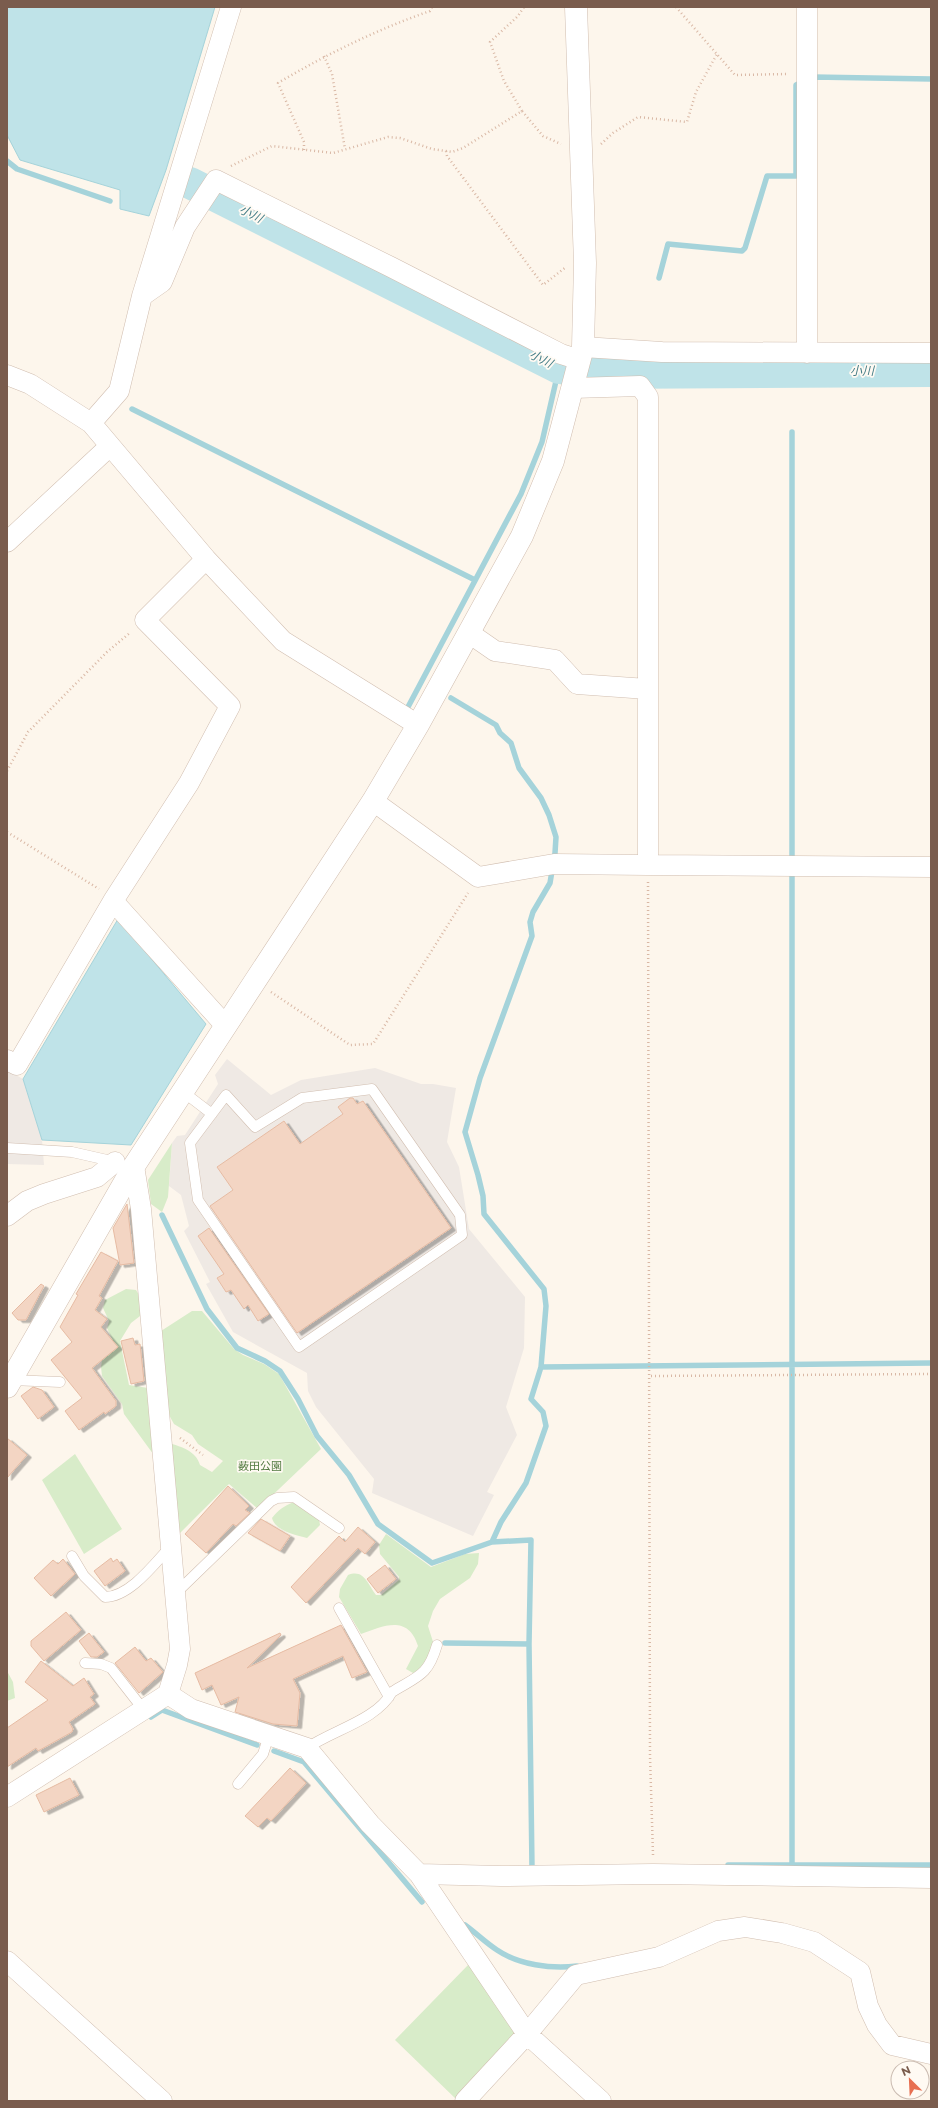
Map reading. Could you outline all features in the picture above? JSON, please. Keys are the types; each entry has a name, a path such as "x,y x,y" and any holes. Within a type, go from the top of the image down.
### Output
{"street":[{"path":"91,423 119,391 142,296 231,7"},
{"path":"9,1383 124,1164 182,1092 373,801 418,725 522,536 550,468 578,368 585,263 576,7"},
{"path":"807,7 807,353"},
{"path":"142,296 162,282 184,227 216,180 561,354 578,368 640,386 648,397 648,865"},
{"path":"578,368 662,352 931,353"},
{"path":"7,376 30,384 91,423 206,559 283,640 418,725"},
{"path":"7,542 110,446"},
{"path":"7,1060 17,1065 113,901 189,783 230,706 145,620 206,559"},
{"path":"469,633 495,651 555,660 577,684 647,689"},
{"path":"373,801 478,877 554,864 931,867"},
{"path":"113,901 225,1025"},
{"path":"7,1216 27,1201 97,1177 124,1164"},
{"path":"7,1797 168,1694 177,1666 180,1649 141,1209 124,1164"},
{"path":"168,1694 191,1709 307,1748 370,1824 419,1874 527,2034 601,2101"},
{"path":"419,1874 508,1876 653,1874 931,1878"},
{"path":"465,2101 527,2034 576,1975 658,1957 718,1931 745,1927 782,1933 814,1942 860,1972 868,2006 877,2025 892,2045 931,2054"},
{"path":"7,1961 162,2101"}],"lane":[{"path":"372,1089 460,1215 462,1235 299,1347 198,1200 190,1143 212,1114 226,1095 255,1127 302,1098 372,1089"},
{"path":"182,1092 212,1114"},
{"path":"7,1148 72,1152 124,1164"},
{"path":"9,1383 60,1382"},
{"path":"175,1594 271,1501 277,1498 294,1497 339,1528"},
{"path":"72,1556 84,1576 105,1597 114,1597 138,1582 171,1546"},
{"path":"339,1608 389,1697"},
{"path":"307,1748 319,1740 367,1716 389,1697 392,1692 425,1671 432,1663 438,1645"},
{"path":"84,1663 101,1664 111,1668 143,1709"},
{"path":"238,1784 263,1754 269,1735"}],"path":[{"path":"304,150 304,142 278,83 324,56 392,25 430,11 432,7"},
{"path":"524,7 518,16 490,42 504,80 521,106 522,111 543,136 561,144 581,150 597,148 612,134 638,117 687,122 696,92 716,54"},
{"path":"676,7 735,75 807,74"},
{"path":"324,56 332,74 346,149"},
{"path":"216,180 222,170 272,146 333,153 388,137 400,138 432,149 452,152 463,148 522,111"},
{"path":"446,151 447,156 543,285 572,263 585,263"},
{"path":"7,771 28,732 107,652 145,620"},
{"path":"7,832 97,887 113,901"},
{"path":"648,865 651,1376 650,1756 653,1874"},
{"path":"255,982 350,1046 373,1044 478,877"},
{"path":"651,1376 931,1374"}],"shaded area":[{"path":"227,1059 271,1095 301,1080 375,1068 421,1084 433,1084 456,1088 447,1142 459,1167 469,1229 525,1297 524,1348 506,1407 517,1435 487,1492 494,1495 473,1536 372,1493 374,1479 316,1407 308,1391 307,1373 233,1332 206,1284 210,1282 184,1231 189,1226 181,1195 169,1186 172,1143 177,1136 185,1135 218,1084 215,1075"},
{"path":"7,1070 23,1079 42,1140 44,1165 7,1164"}],"green space":[{"path":"172,1143 168,1197 162,1212 151,1204 148,1180"},
{"path":"126,1289 136,1290 141,1298 144,1313 131,1323 120,1341 129,1385 148,1388 156,1458 124,1414 122,1404 102,1376 101,1367 104,1348 112,1339 107,1328 109,1321 103,1308 105,1300"},
{"name":"薮田公園","path":"192,1311 202,1311 234,1349 243,1355 264,1364 279,1374 321,1449 258,1509 229,1484 176,1537 169,1443 188,1450 195,1456 200,1465 212,1472 223,1461 198,1444 192,1435 174,1424 165,1408 161,1331"},
{"path":"75,1454 122,1529 84,1554 42,1480"},
{"path":"294,1502 319,1519 320,1525 307,1538 281,1529 272,1518 282,1508"},
{"path":"386,1534 431,1567 465,1554 479,1553 478,1564 470,1578 440,1599 433,1611 428,1626 434,1645 421,1670 413,1673 406,1669 418,1646 414,1636 401,1626 394,1625 378,1628 361,1634 339,1597 340,1589 348,1575 358,1574 365,1578 376,1595 381,1595 399,1580 399,1577 380,1554 379,1545"},
{"path":"7,1671 13,1682 15,1698 7,1701"},
{"path":"469,1964 515,2030 514,2037 457,2100 395,2040"}],"water":[{"path":"7,7 215,7 166,170 149,216 120,209 120,190 20,160 7,135"},
{"path":"118,919 206,1024 131,1145 42,1140 23,1079"}],"building":[{"path":"350,1098 353,1098 357,1104 363,1101 451,1228 297,1333 210,1206 233,1190 217,1167 284,1121 300,1144 343,1114 338,1107"},
{"path":"127,1204 134,1263 120,1265 113,1228"},
{"path":"209,1228 269,1314 258,1321 248,1305 244,1309 231,1290 226,1292 217,1278 224,1274 198,1236"},
{"path":"101,1252 118,1261 99,1296 102,1298 95,1310 107,1319 101,1327 118,1347 92,1368 116,1401 116,1406 105,1414 104,1412 79,1430 65,1411 82,1398 51,1360 72,1342 60,1327 78,1295 76,1294"},
{"path":"41,1284 44,1286 26,1320 18,1320 12,1313"},
{"path":"133,1338 135,1345 140,1344 144,1381 131,1384 121,1341"},
{"path":"33,1387 42,1390 54,1407 38,1419 21,1396"},
{"path":"7,1438 27,1455 7,1478"},
{"path":"228,1486 249,1506 245,1510 250,1513 236,1526 233,1524 206,1553 185,1534"},
{"path":"261,1519 290,1536 280,1551 248,1533"},
{"path":"358,1527 375,1542 365,1554 358,1548 306,1603 291,1587 339,1536 345,1542"},
{"path":"111,1558 113,1562 117,1559 125,1571 105,1586 94,1571"},
{"path":"63,1559 75,1574 51,1596 34,1578 53,1560 58,1564"},
{"path":"385,1565 396,1579 378,1593 367,1579"},
{"path":"66,1612 81,1630 44,1661 31,1646 31,1641"},
{"path":"341,1625 367,1672 352,1678 343,1656 293,1679 300,1693 297,1726 273,1724 235,1712 239,1697 221,1705 212,1685 202,1690 195,1673 280,1633 281,1635 247,1668"},
{"path":"89,1633 104,1652 97,1657 91,1657 79,1641"},
{"path":"135,1647 146,1661 151,1658 163,1672 139,1693 115,1663"},
{"path":"41,1661 73,1686 84,1678 94,1694 90,1697 95,1704 69,1722 73,1729 72,1732 38,1751 36,1748 7,1767 7,1728 48,1700 25,1682"},
{"path":"290,1768 306,1783 271,1821 267,1818 258,1827 245,1816"},
{"path":"70,1778 79,1795 44,1812 36,1795"}],"waterway":[{"path":"659,278 668,244 742,251 745,248 767,176 796,176 796,85 813,77 931,79"},
{"path":"7,161 17,169 110,201"},
{"name":"小川","path":"190,183 559,368 597,373 931,371"},
{"path":"408,707 521,494 542,442 559,368"},
{"path":"132,409 475,580"},
{"path":"792,432 792,1864"},
{"path":"451,698 496,725 500,733 511,743 519,768 541,798 549,815 556,837 550,883 533,912 530,922 532,936 480,1078 465,1132 483,1196 484,1214 544,1289 546,1306 541,1367 531,1399 543,1412 546,1426 526,1483 501,1522 492,1542"},
{"path":"162,1215 207,1309 237,1348 265,1361 280,1371 298,1399 317,1436 349,1475 378,1524 432,1563 492,1542 531,1540 529,1644 532,1868 537,1868"},
{"path":"541,1367 931,1363"},
{"path":"445,1643 529,1644"},
{"path":"151,1717 162,1710 257,1745"},
{"path":"274,1751 304,1762 422,1902"},
{"path":"728,1865 931,1865"},
{"path":"465,1925 493,1947 515,1959 536,1965 557,1967 577,1966"}]}
